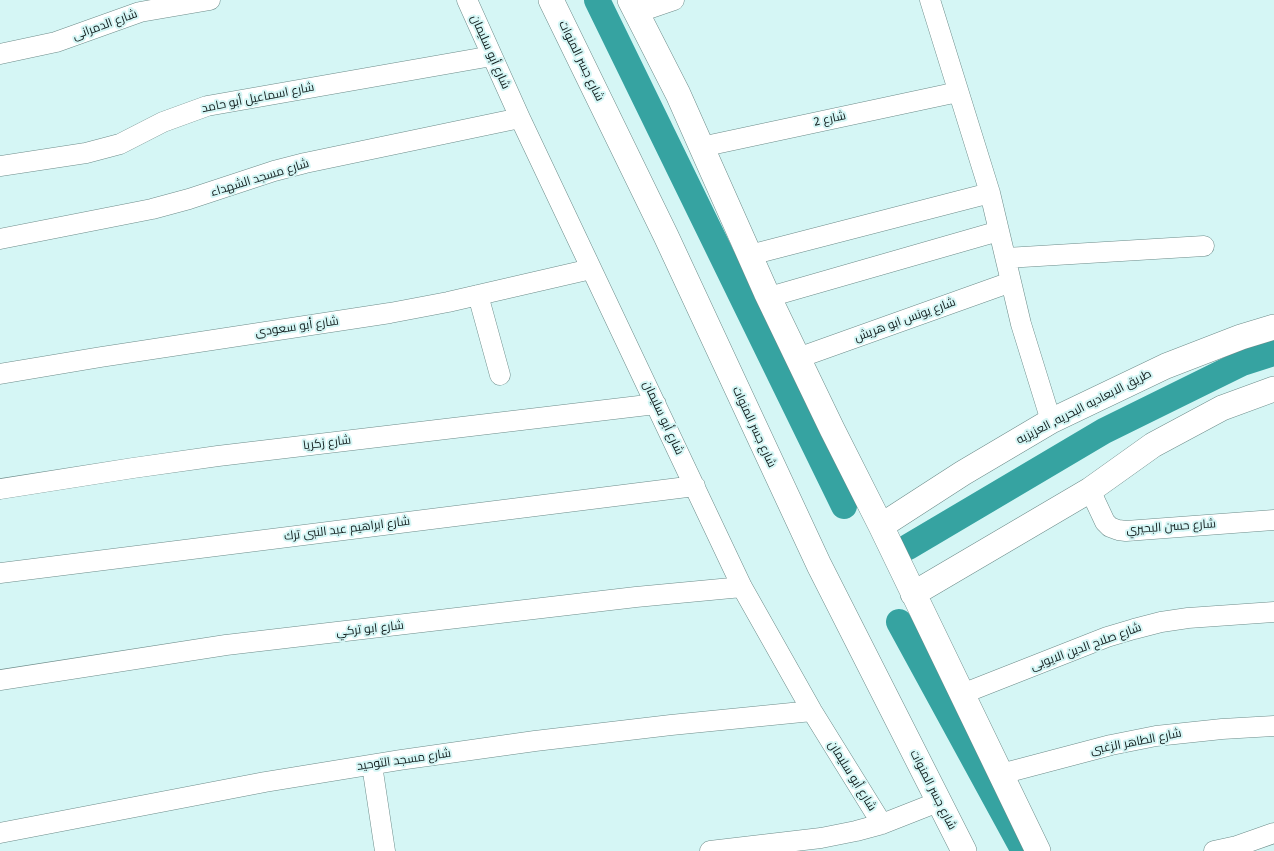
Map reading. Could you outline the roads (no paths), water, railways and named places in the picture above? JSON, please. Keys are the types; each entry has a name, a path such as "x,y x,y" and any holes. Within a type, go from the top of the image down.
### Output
{"street":[{"name":"شارع الدمرانى","path":"0,54 64,40 140,12 210,0"},
{"name":"شارع أبو سليمان","path":"467,0 520,118 742,587 812,711 882,824"},
{"name":"شارع جسر المنوات","path":"551,0 670,244 819,566 964,851"},
{"path":"674,0 633,6 678,94 798,358 1038,851"},
{"path":"930,0 990,193 1021,324 1051,421"},
{"name":"شارع اسماعيل أبو حامد","path":"0,166 86,153 120,144 163,122 207,106 492,56"},
{"name":"شارع 2","path":"702,147 958,92"},
{"name":"شارع مسجد الشهداء","path":"0,239 152,209 282,169 520,118"},
{"path":"750,255 990,193"},
{"path":"769,297 999,231"},
{"path":"1006,258 1204,246"},
{"name":"شارع أبو سعودى","path":"0,374 390,312 478,295 591,269"},
{"name":"شارع يونس ابو هريش","path":"798,358 1011,282"},
{"path":"478,295 500,375"},
{"name":"طريق الابعاديه البحريه, العزيزيه","path":"881,526 963,473 1051,421 1166,366 1241,337 1274,327"},
{"path":"914,594 1090,490 1153,445 1222,408 1274,389"},
{"name":"شارع زكريا","path":"0,489 218,456 656,404"},
{"name":"شارع ابراهيم عبد النبى ترك","path":"0,573 695,486"},
{"name":"شارع حسن البحيري","path":"1090,490 1105,522 1110,527 1118,530 1126,531 1274,520"},
{"name":"شارع ابو تركي","path":"0,680 226,645 636,597 742,587"},
{"name":"شارع صلاح الدين الايوبى","path":"962,694 1134,628 1188,618 1274,612"},
{"name":"شارع مسجد التوحيد","path":"0,833 246,785 372,764 545,740 812,711"},
{"name":"شارع الطاهر الزغبى","path":"1001,774 1111,745 1156,736 1274,726"},
{"path":"372,764 385,851"},
{"path":"710,851 820,838 856,831 882,824 938,802"},
{"path":"0,833 5,851"},
{"path":"1214,851 1237,846 1274,833"}],"waterway":[{"path":"597,0 844,506"},
{"path":"908,547 1104,431 1242,363 1274,353"},
{"path":"899,622 1024,851"}]}
